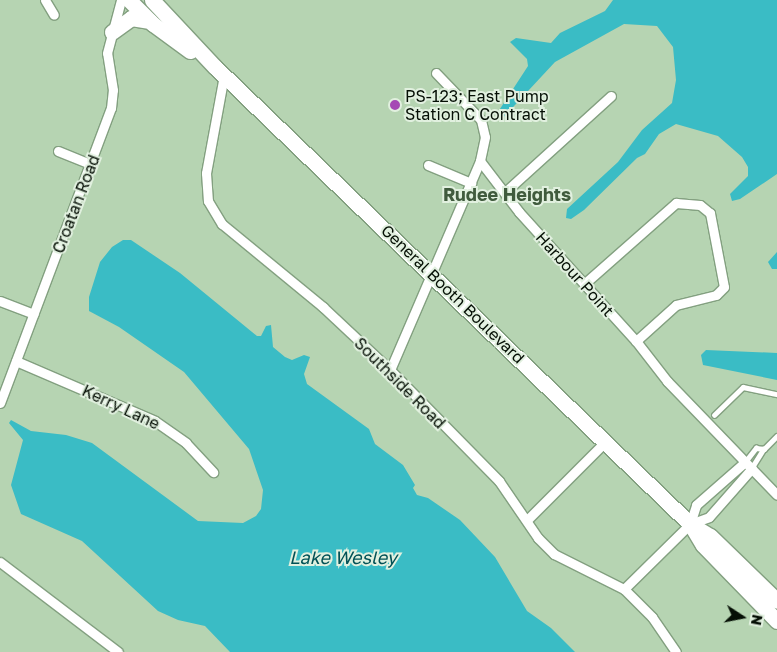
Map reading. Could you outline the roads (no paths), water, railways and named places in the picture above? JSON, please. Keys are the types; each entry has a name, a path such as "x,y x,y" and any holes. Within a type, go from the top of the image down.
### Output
{"highway":[{"name":"General Booth Boulevard","path":"129,0 150,21 219,71"},
{"name":"General Booth Boulevard","path":"152,0 219,71 432,273 690,524 703,545 777,621"},
{"path":"112,32 131,18 150,21"},
{"name":"General Booth Boulevard","path":"690,524 710,536 777,600"}],"street":[{"path":"45,0 54,15"},
{"name":"Croatan Road","path":"0,403 113,102 107,53 121,0"},
{"name":"Southside Road","path":"219,71 206,173 206,189 213,212 222,224 323,307 390,370 494,476 554,554 624,589 652,617 676,652"},
{"path":"390,370 471,183 485,142 480,120 436,73"},
{"path":"505,192 612,96"},
{"path":"58,151 91,164"},
{"name":"Harbour Point","path":"480,161 584,284 636,341 667,381 777,495"},
{"path":"428,165 471,183"},
{"path":"584,284 669,207 690,202 710,213 724,287 716,295 676,305 636,341"},
{"path":"0,301 34,314"},
{"name":"Kerry Lane","path":"16,361 156,421 193,449 213,472"},
{"path":"527,520 606,441"},
{"path":"690,524 696,505 748,465"},
{"path":"624,589 690,524 708,517 748,465"},
{"path":"0,562 118,652"}],"lane":[{"path":"714,415 743,387 777,394"},
{"path":"748,465 761,457 764,449 777,436"},
{"path":"748,465 756,448 764,449"}],"water":[{"path":"613,0 777,0 777,174 740,199 732,201 730,194 748,176 748,167 742,157 718,136 676,124 659,134 645,154 637,158 584,210 571,219 566,218 567,209 618,162 642,130 672,103 676,80 673,47 657,26 624,24 555,62 501,120 497,118 498,112 528,66 527,59 510,42 516,38 551,43 560,33 605,11"},
{"name":"Lake Wesley","path":"123,240 131,240 180,273 257,336 261,336 266,326 271,325 273,347 285,357 292,360 304,355 310,357 304,374 307,384 369,429 375,444 403,465 415,485 413,488 417,495 428,498 460,520 495,557 527,611 551,628 575,652 230,652 205,626 178,620 158,611 82,541 21,514 11,485 23,440 9,423 11,420 31,431 66,435 92,443 198,521 243,523 256,516 261,509 263,490 249,449 184,372 119,327 89,311 89,297 100,262 112,247"},
{"path":"777,252 777,269 772,269 768,262"},
{"path":"706,350 777,353 777,380 703,365 701,355"}],"place":[{"name":"PS-123; East Pump Station C Contract","path":"395,105"}],"district":[{"name":"Rudee Heights","path":"507,194"}]}
